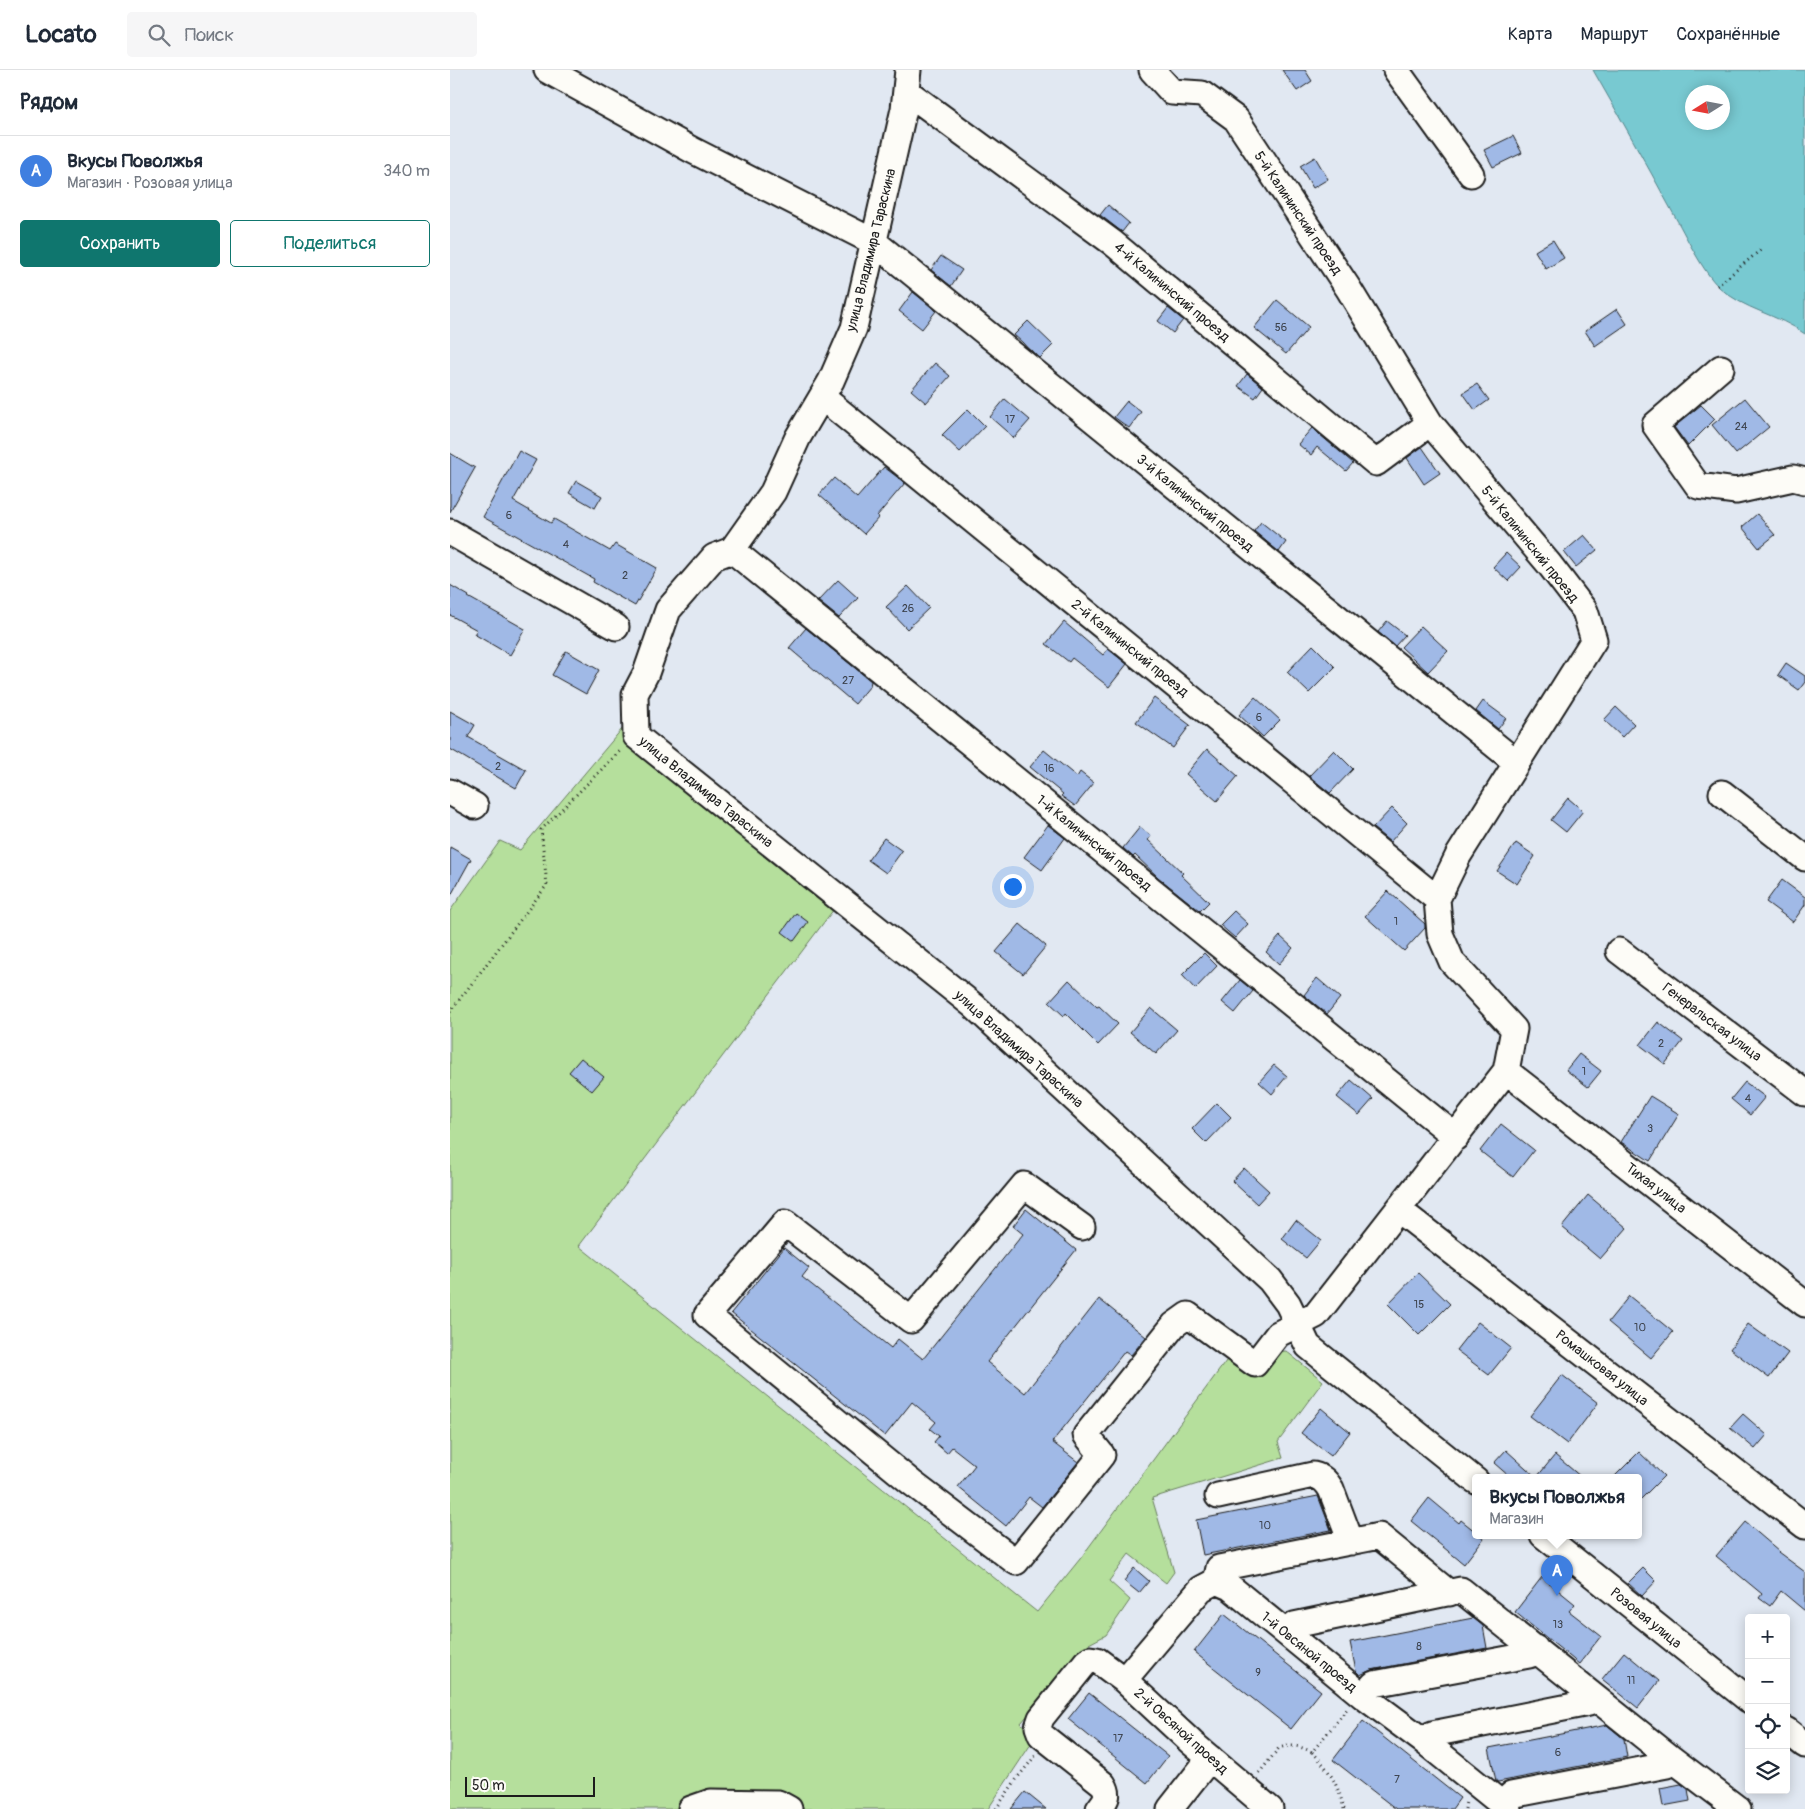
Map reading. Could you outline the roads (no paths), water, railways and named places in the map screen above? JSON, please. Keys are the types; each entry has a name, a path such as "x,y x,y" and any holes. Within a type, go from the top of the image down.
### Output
{"street":[{"name":"3-й Калининский проезд","path":"547,70 692,150 874,242 1517,763"},
{"name":"5-й Калининский проезд","path":"1152,70 1172,92 1202,94 1236,119 1348,288 1430,423 1585,611 1594,640 1458,856 1438,900 1440,934 1452,962 1514,1028 1506,1071"},
{"path":"1396,70 1471,174"},
{"name":"улица Владимира Тараскина","path":"907,76 904,109 854,328 831,381 798,437 773,492 732,550 714,557 668,610 646,673 635,694 636,736 974,1006 1270,1280 1288,1304 1298,1325"},
{"name":"4-й Калининский проезд","path":"907,76 1113,243 1376,463 1430,423"},
{"path":"1721,368 1655,425 1698,486 1736,491 1793,478 1805,481"},
{"name":"2-й Калининский проезд","path":"822,396 1438,900"},
{"path":"450,532 616,627"},
{"name":"1-й Калининский проезд","path":"732,550 1456,1137"},
{"path":"450,792 475,806"},
{"path":"1722,793 1805,858"},
{"name":"Генеральская улица","path":"1619,951 1805,1093"},
{"path":"1082,1227 1024,1185 911,1320 785,1222 707,1315 912,1483 1016,1562 1102,1455 1086,1435 1174,1325 1188,1315 1255,1364 1278,1334 1316,1315 1506,1071"},
{"name":"Тихая улица","path":"1506,1071 1805,1304"},
{"name":"Ромашковая улица","path":"1399,1210 1805,1526"},
{"path":"1298,1325 1308,1346 1472,1478"},
{"path":"1218,1496 1313,1475 1320,1476 1331,1489 1351,1542"},
{"path":"1124,1680 1201,1590 1216,1582 1219,1568 1379,1536 1449,1593"},
{"name":"Розовая улица","path":"1548,1539 1745,1697"},
{"name":"1-й Овсяной проезд","path":"1216,1582 1230,1587 1361,1694 1506,1807"},
{"path":"1287,1633 1294,1625 1461,1590 1672,1759 1738,1809"},
{"path":"1361,1694 1374,1684 1529,1655 1535,1648"},
{"name":"2-й Овсяной проезд","path":"1099,1809 1107,1796 1103,1784 1048,1740 1040,1731 1038,1723 1090,1659 1100,1661 1124,1680 1192,1743 1270,1809"},
{"path":"1425,1742 1432,1734 1589,1703 1594,1697"},
{"path":"1790,1733 1805,1746"},
{"path":"1170,1809 1210,1758"},
{"path":"1506,1807 1511,1796 1667,1765 1672,1759"},
{"path":"691,1809 712,1802 778,1804 790,1809"}],"water":[{"path":"1593,70 1805,70 1805,334 1784,321 1750,307 1728,295 1719,287 1706,272 1694,252"}],"place":[{"name":"Вкусы Поволжья","path":"1557,1596"}]}
